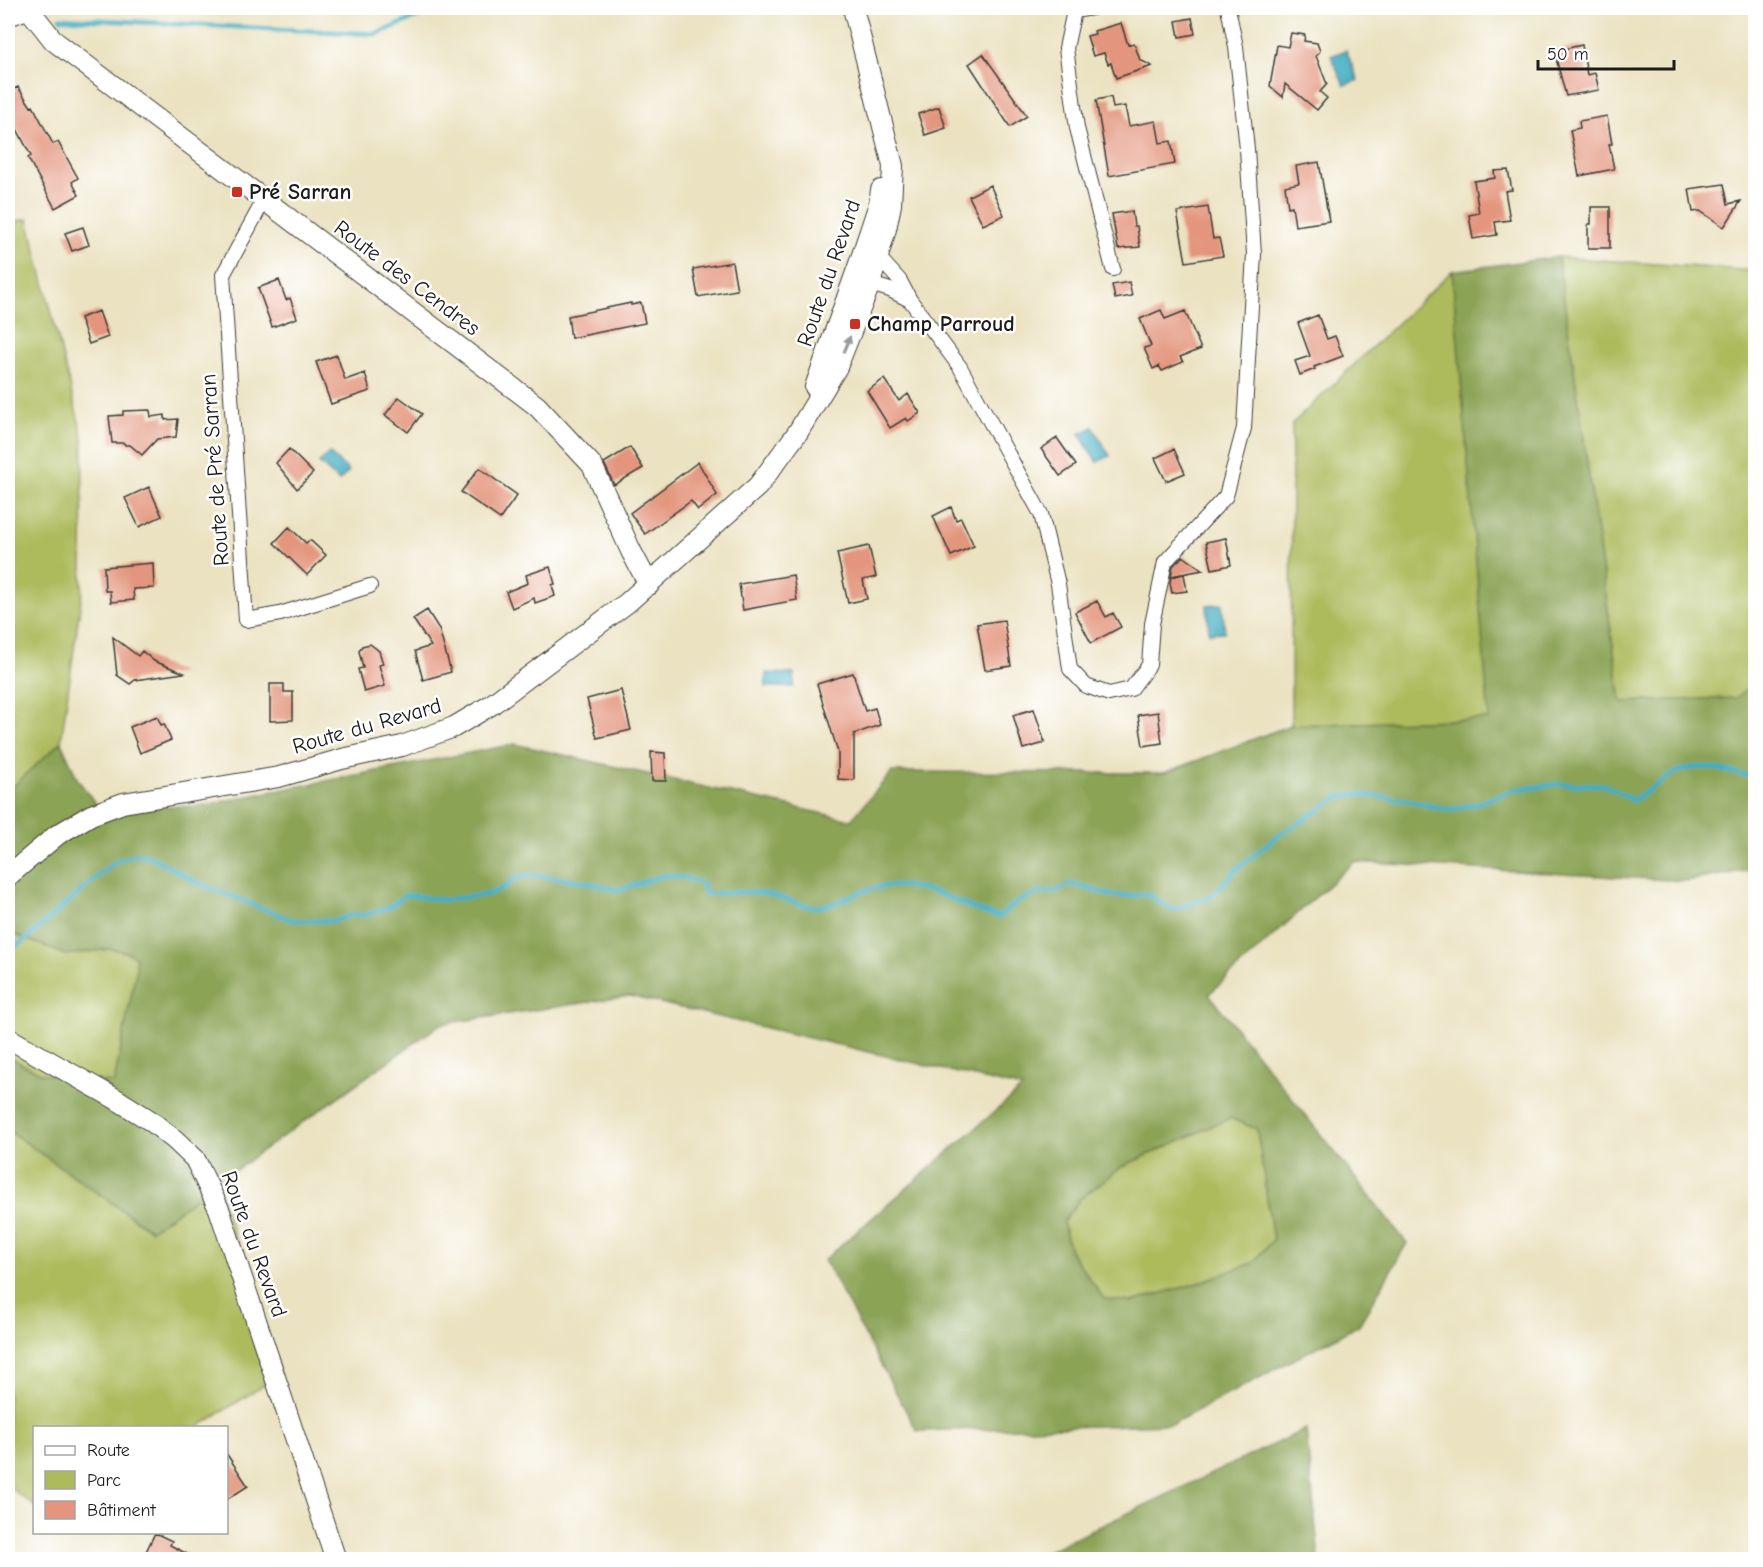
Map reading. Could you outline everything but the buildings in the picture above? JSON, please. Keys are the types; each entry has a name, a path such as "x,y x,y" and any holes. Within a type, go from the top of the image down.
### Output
{"main road":[{"name":"Route du Revard","path":"798,432 868,262 882,183 882,126 853,8"},
{"name":"Route des Cendres","path":"29,9 54,41 537,406 592,465 649,585"},
{"name":"Route du Revard","path":"8,876 57,835 90,814 123,803 279,777 342,759 402,746 454,727 491,705 548,664 649,585 758,486 798,432 837,367 870,284 868,262"},
{"name":"Route du Revard","path":"8,1038 151,1121 195,1159 219,1209 336,1560"}],"street":[{"path":"1092,8 1074,11 1066,48 1077,128 1113,269"},
{"path":"868,262 884,262 900,281 910,300 960,367 1041,514 1058,585 1070,669 1086,686 1109,694 1131,689 1149,665 1152,624 1165,562 1226,496 1244,428 1254,254 1247,149 1236,47 1228,8"},
{"path":"8,17 15,17 29,9"},
{"name":"Route de Pré Sarran","path":"264,200 223,275 246,620 280,614 370,586"},
{"path":"870,284 890,290 910,300"}],"green space":[{"path":"28,219 83,438 82,592 61,742 8,791 8,223"},
{"path":"1558,257 1755,271 1756,683 1736,698 1621,702"},
{"path":"1558,257 1621,702 1736,698 1755,683 1755,869 1686,881 1354,862 1209,994 1407,1243 1359,1325 1172,1424 917,1431 824,1260 1022,1088 630,996 441,1024 151,1230 8,1130 8,1057 42,1074 114,1083 136,972 136,957 123,951 109,949 66,955 8,932 8,791 61,742 78,780 98,807 198,806 515,744 851,820 892,772 1164,773 1291,725 1489,719 1452,271","holes":["1230,1118 1257,1129 1273,1240 1252,1263 1198,1283 1132,1302 1104,1299 1070,1251 1063,1222 1080,1199 1123,1166"]},
{"path":"1452,271 1490,719 1291,725 1292,424"},
{"path":"8,932 66,955 109,949 123,951 136,957 136,972 114,1084 42,1074 8,1057"},
{"path":"1230,1118 1257,1129 1273,1240 1252,1263 1198,1283 1131,1302 1104,1299 1070,1251 1063,1222 1080,1199 1123,1166"},
{"path":"8,1130 150,1230 217,1183 280,1375 200,1426 33,1426 33,1505 8,1486"},
{"path":"1306,1429 1319,1559 1031,1559"}],"water":[{"path":"1346,50 1358,80 1344,85 1331,56"},
{"path":"1093,427 1110,456 1097,462 1079,434"},
{"path":"329,453 349,471 339,481 319,463"},
{"path":"1222,604 1225,632 1209,633 1207,605"},
{"path":"766,673 794,674 794,687 766,687"}],"waterway":[{"path":"60,18 376,34 439,8"},
{"path":"8,951 25,940 115,862 133,855 144,855 155,859 198,883 292,920 335,921 351,915 366,915 389,907 406,895 445,900 484,895 501,890 514,879 531,875 580,881 619,890 665,875 686,878 702,884 706,894 763,893 815,907 828,905 874,888 907,886 925,889 1000,917 1016,903 1037,893 1056,891 1072,884 1110,895 1147,894 1173,910 1212,896 1237,869 1272,840 1339,797 1357,794 1407,800 1448,810 1476,804 1513,790 1559,784 1604,785 1633,800 1677,772 1697,767 1707,767 1756,778"}],"place":[{"name":"Pré Sarran","path":"237,192"},
{"name":"Champ Parroud","path":"855,324"}]}
